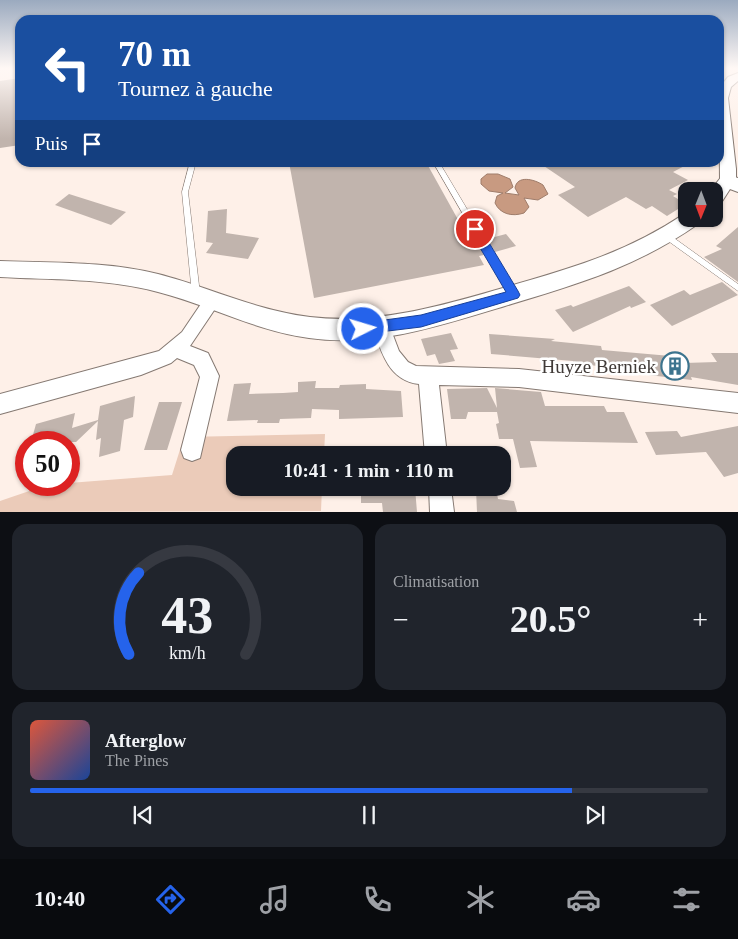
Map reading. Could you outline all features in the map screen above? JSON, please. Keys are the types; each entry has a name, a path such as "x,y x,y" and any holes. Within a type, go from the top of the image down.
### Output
{"main road":[{"path":"723,192 733,183"},
{"path":"0,270 129,277 309,328 382,327 433,318 614,264 647,249 678,228"}],"street":[{"path":"724,116 733,183"},
{"path":"0,404 150,363 177,349 193,331 205,298"},
{"path":"382,327 396,364 407,372 428,376 519,378 738,403"},
{"path":"177,349 200,359 210,376 192,450"},
{"path":"428,376 435,446"},
{"path":"441,496 442,512"}],"lane":[{"path":"191,167 186,192 205,298"},
{"path":"439,167 514,295"},
{"path":"667,236 738,288"}],"shaded area":[{"path":"487,174 498,174 510,179 513,187 505,193 519,195 515,188 516,184 526,179 543,185 548,194 538,200 524,198 529,207 524,213 507,214 500,210 495,203 497,196 503,193 489,191 481,184 481,179"},
{"path":"325,434 324,446 226,446 226,496 322,496 321,511 0,512 0,501 15,496 80,496 80,482 172,475 184,437"}],"building":[{"path":"0,92 15,92 15,146 0,148"},
{"path":"290,167 429,167 471,243 477,241 484,255 479,256 484,265 314,298"},
{"path":"545,167 682,167 673,172 688,180 678,182 678,185 669,190 677,194 673,196 678,199 678,209 667,216 652,206 646,209 626,197 588,217 558,195 575,187"},
{"path":"69,194 126,212 111,225 55,205"},
{"path":"227,209 226,233 259,238 248,259 206,253 213,243 206,242 208,211"},
{"path":"738,227 738,282 704,257 722,249 716,246"},
{"path":"506,234 516,246 495,252 487,239"},
{"path":"722,282 738,295 672,326 650,305 684,290 690,295"},
{"path":"629,286 646,302 631,308 630,306 573,332 555,310 571,305 573,307"},
{"path":"451,333 458,349 450,350 455,361 439,364 435,354 427,356 421,339"},
{"path":"489,334 555,339 551,341 601,346 602,350 682,357 684,363 717,362 711,353 738,353 738,385 691,377 692,380 622,372 621,369 574,363 573,361 491,354"},
{"path":"316,381 315,388 339,388 340,385 366,384 366,389 401,391 403,417 339,419 339,410 312,409 311,418 280,419 279,423 257,423 258,420 227,421 234,384 251,383 249,394 283,393 298,392 298,382"},
{"path":"487,388 497,408 495,388 541,392 545,406 604,406 607,412 624,412 638,443 530,441 537,467 520,468 513,439 499,439 496,424 499,423 497,412 468,412 466,419 451,419 447,389"},
{"path":"135,396 133,417 124,420 120,451 99,457 101,438 96,440 98,421 80,438 80,431 34,431 36,424 75,413 72,428 98,420 100,406"},
{"path":"159,402 182,402 167,450 144,450"},
{"path":"738,426 738,473 724,477 706,452 656,455 645,432 677,431 681,437"},
{"path":"361,496 416,496 417,512 383,512 382,503 361,503"},
{"path":"476,496 497,496 498,499 514,501 517,512 477,512"}],"place":[{"name":"Huyze Berniek","path":"675,366"}],"route":[{"path":"363,329 408,324 514,295 475,229"}]}
